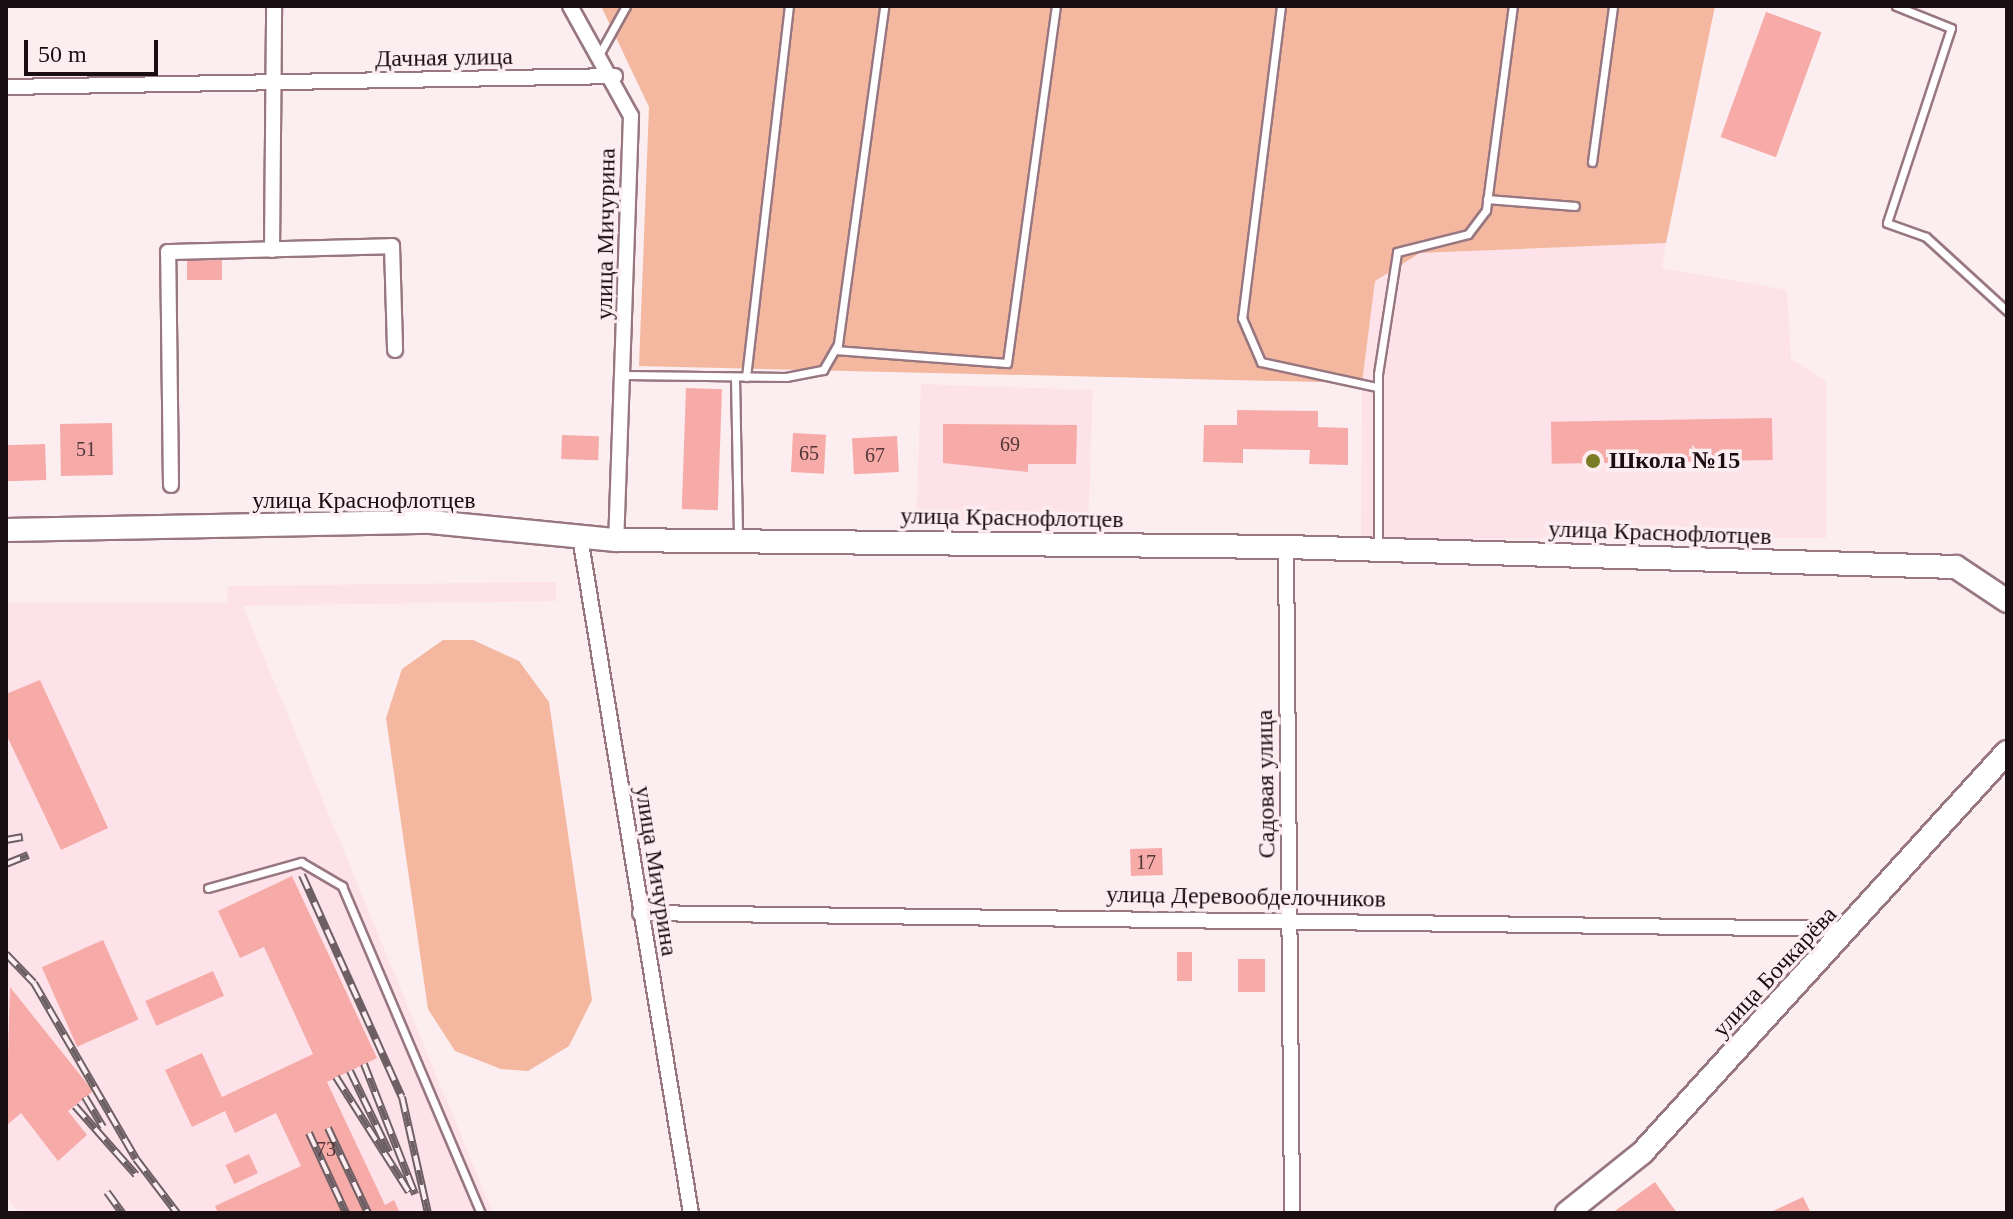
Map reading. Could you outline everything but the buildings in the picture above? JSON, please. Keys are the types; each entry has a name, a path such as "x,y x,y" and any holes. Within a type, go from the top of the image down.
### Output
{"street":[{"path":"272,250 274,6"},
{"name":"улица Мичурина","path":"570,6 615,76 631,116 616,540"},
{"name":"Дачная улица","path":"6,87 615,76"},
{"path":"171,485 168,252 392,246 395,350"},
{"name":"улица Краснофлотцев","path":"6,530 431,522 616,540 1286,547 1956,567 2007,601"},
{"name":"улица Мичурина","path":"580,537 691,1213"},
{"name":"Садовая улица","path":"1286,547 1292,1213"},
{"name":"улица Бочкарёва","path":"1567,1213 1642,1153 1852,929 2007,752"},
{"name":"улица Деревообделочников","path":"640,913 1290,918 1852,929"}],"lane":[{"path":"600,53 626,6"},
{"path":"746,377 789,6"},
{"path":"624,375 812,375 835,350 884,6"},
{"path":"835,350 1007,363 1056,6"},
{"path":"1281,6 1242,318 1261,362 1377,387"},
{"path":"1378,552 1377,387 1397,252 1468,234 1487,199 1513,6"},
{"path":"1592,162 1613,6"},
{"path":"1896,6 1951,28 1887,223 1926,237 2007,311"},
{"path":"1487,199 1575,206"},
{"path":"735,377 738,541"},
{"path":"208,888 301,862 342,886 481,1213"}],"shaded area":[{"path":"601,6 1715,6 1666,243 1420,253 1375,281 1362,383 639,366 649,107"},
{"name":"Школа №15","path":"1666,243 1662,268 1787,290 1791,359 1826,381 1826,538 1361,539 1362,383 1375,280 1420,253"},
{"path":"921,384 1093,390 1088,526 916,520"},
{"path":"556,582 556,601 243,606 493,1213 20,1213 6,1196 6,603 227,603 228,586"},
{"path":"443,640 473,640 519,661 549,702 592,1000 569,1046 528,1071 501,1069 455,1051 428,1009 386,718 402,669"}],"railway":[{"path":"6,840 23,837"},
{"path":"6,864 28,855"},
{"path":"302,875 402,1097 428,1213"},
{"path":"6,954 34,983 136,1159 177,1213"},
{"path":"364,1064 415,1194"},
{"path":"350,1071 389,1152"},
{"path":"336,1077 409,1192"},
{"path":"85,1097 103,1127"},
{"path":"75,1106 136,1175"},
{"path":"328,1128 368,1213"},
{"path":"309,1133 346,1213"},
{"path":"107,1192 122,1213"}],"place":[{"name":"Школа №15","path":"1593,461"}]}
